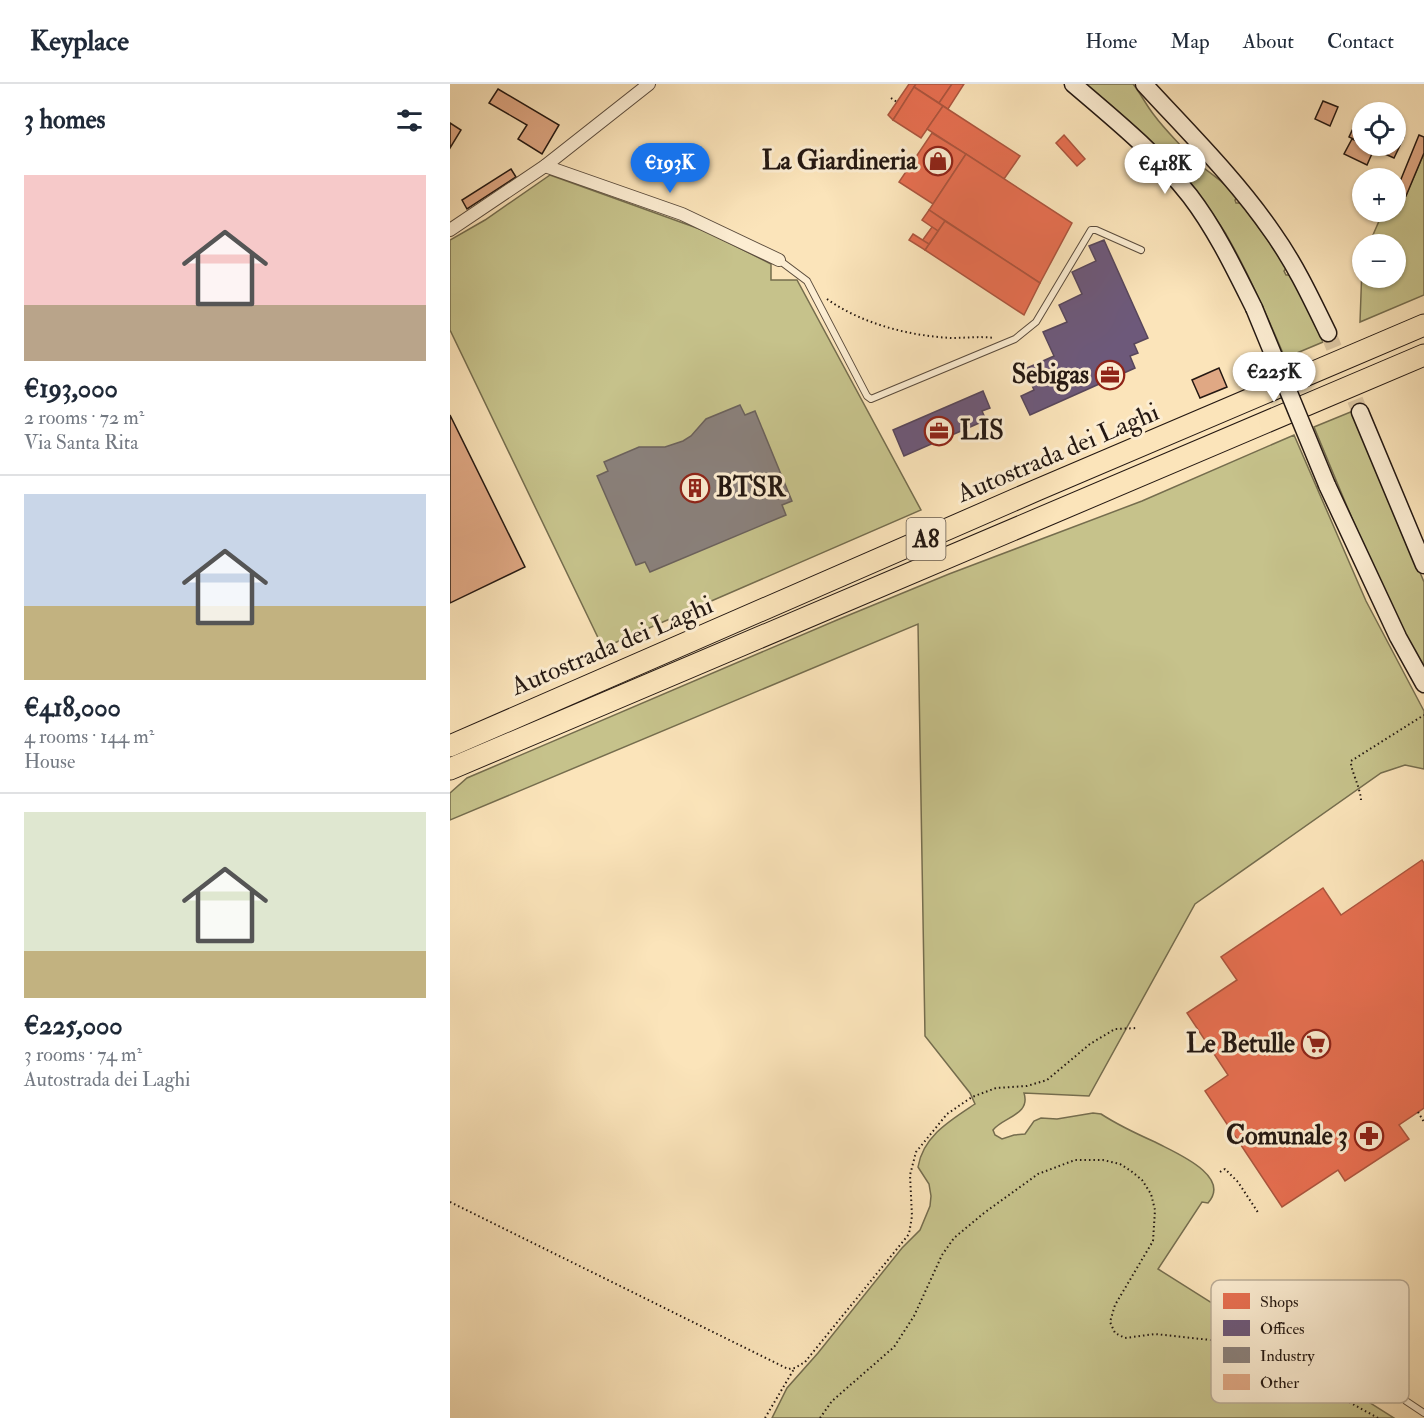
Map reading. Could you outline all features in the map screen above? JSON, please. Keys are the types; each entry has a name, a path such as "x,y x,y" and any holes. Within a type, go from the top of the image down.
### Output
{"highway":[{"name":"Autostrada dei Laghi","path":"450,746 1424,324"},
{"name":"Autostrada dei Laghi","path":"450,769 1421,356"}],"main road":[{"path":"1073,84 1145,146 1190,197 1229,258 1254,308 1327,484 1398,637 1424,684"},
{"path":"1144,84 1258,213 1301,279 1328,333"},
{"path":"1360,412 1424,565"}],"street":[{"path":"450,230 545,166 650,84"},
{"path":"545,166 682,214 778,260"}],"lane":[{"path":"778,260 807,281 867,396 871,399 1015,339 1036,322 1091,230 1096,230 1142,250"},
{"path":"1409,1403 1424,1413"}],"path":[{"path":"891,98 897,102"},
{"path":"807,281 829,301 856,317 891,328 951,338 1015,339"},
{"path":"1361,800 1356,777 1350,765 1351,760 1424,715"},
{"path":"450,1202 788,1369 795,1368 805,1362 909,1234 912,1216 910,1175 916,1152 947,1114 972,1097 996,1088 1027,1086 1047,1080 1090,1044 1115,1029 1138,1028"},
{"path":"1418,1113 1424,1122"},
{"path":"820,1418 832,1401 894,1347 914,1316 942,1255 954,1238 1038,1174 1075,1160 1091,1159 1120,1164 1142,1180 1151,1194 1155,1210 1152,1241 1115,1305 1110,1322 1115,1333 1125,1338 1155,1334 1211,1340"},
{"path":"1220,1172 1225,1169 1238,1182 1259,1214"},
{"path":"765,1418 795,1368"},
{"path":"1351,1403 1378,1418"}],"shaded area":[{"path":"1085,84 1133,84 1158,121 1191,157 1232,191 1237,197 1236,203 1241,203 1287,267 1284,271 1286,275 1291,275 1323,342 1285,358 1242,264 1212,213 1162,153"},
{"path":"1424,153 1424,295 1360,322 1361,288 1406,288 1406,234 1373,234 1379,222 1406,222 1406,195"},
{"path":"550,175 708,232 771,264 771,280 797,280 921,510 603,648 450,330 450,240 485,220"},
{"path":"1353,411 1424,582 1424,669 1379,580 1314,427"},
{"path":"1294,435 1366,601 1424,711 1424,769 1405,765 1381,773 1195,904 1089,1096 1024,1093 1024,1106 1020,1111 993,1130 995,1135 1002,1139 1025,1134 1034,1121 1041,1118 1057,1119 1093,1113 1101,1114 1174,1151 1197,1165 1206,1174 1213,1183 1214,1193 1208,1203 1202,1202 1158,1269 1211,1302 1211,1403 1370,1403 1394,1418 772,1418 787,1388 902,1248 920,1230 930,1206 931,1196 929,1184 918,1167 921,1156 939,1130 975,1104 970,1093 925,1036 918,624 450,820 450,793 467,778 837,620 949,574 1142,501"}],"building: Shops":[{"path":"909,84 916,84 893,120 888,115"},
{"path":"916,84 952,84 939,103 914,87"},
{"path":"952,84 964,84 948,109 939,103"},
{"path":"914,87 943,106 921,138 893,120"},
{"path":"943,106 1020,156 1004,179 927,129"},
{"path":"932,133 966,154 933,204 899,182"},
{"path":"1064,135 1085,159 1077,166 1056,143"},
{"path":"966,154 1072,223 1040,283 929,210"},
{"path":"929,210 945,221 938,231 922,220"},
{"path":"945,221 1040,283 1024,315 925,250"},
{"path":"932,227 938,231 929,244 922,241"},
{"path":"913,234 929,244 925,250 909,240"},
{"name":"Le Betulle","path":"1422,860 1424,863 1424,1108 1399,1125 1409,1139 1345,1181 1338,1170 1282,1207 1205,1091 1228,1075 1187,1013 1237,980 1221,957 1323,888 1341,915"}],"building: Offices":[{"path":"1104,240 1148,338 1134,344 1138,353 1130,356 1135,368 1030,415 1021,396 1034,390 1025,369 1054,356 1043,332 1067,322 1059,305 1082,294 1072,272 1096,261 1089,246"},
{"path":"983,391 990,408 982,411 986,420 904,456 893,430"}],"building: Industry":[{"name":"BTSR","path":"740,405 745,415 755,411 792,501 782,505 786,515 650,572 645,562 636,565 597,476 608,471 604,462 639,447 665,447 683,441 691,436 706,419"}],"building: Other":[{"path":"498,89 559,125 542,154 518,139 527,125 489,103"},
{"path":"1323,101 1338,107 1330,126 1315,119"},
{"path":"450,123 461,130 450,148"},
{"path":"1419,135 1424,137 1424,153 1406,196 1406,168"},
{"path":"1352,139 1352,156 1371,156 1367,165 1344,154"},
{"path":"511,169 516,177 467,209 462,200"},
{"path":"1219,368 1227,387 1200,398 1192,380"},
{"path":"450,415 525,567 450,603"}],"tunnel":[{"path":"1328,333 1360,412"}],"place":[{"name":"La Giardineria","path":"938,161"},
{"name":"Sebigas","path":"1110,375"},
{"name":"LIS","path":"939,431"},
{"name":"BTSR","path":"695,488"},
{"name":"Le Betulle","path":"1316,1044"},
{"name":"Comunale 3","path":"1369,1136"}]}
